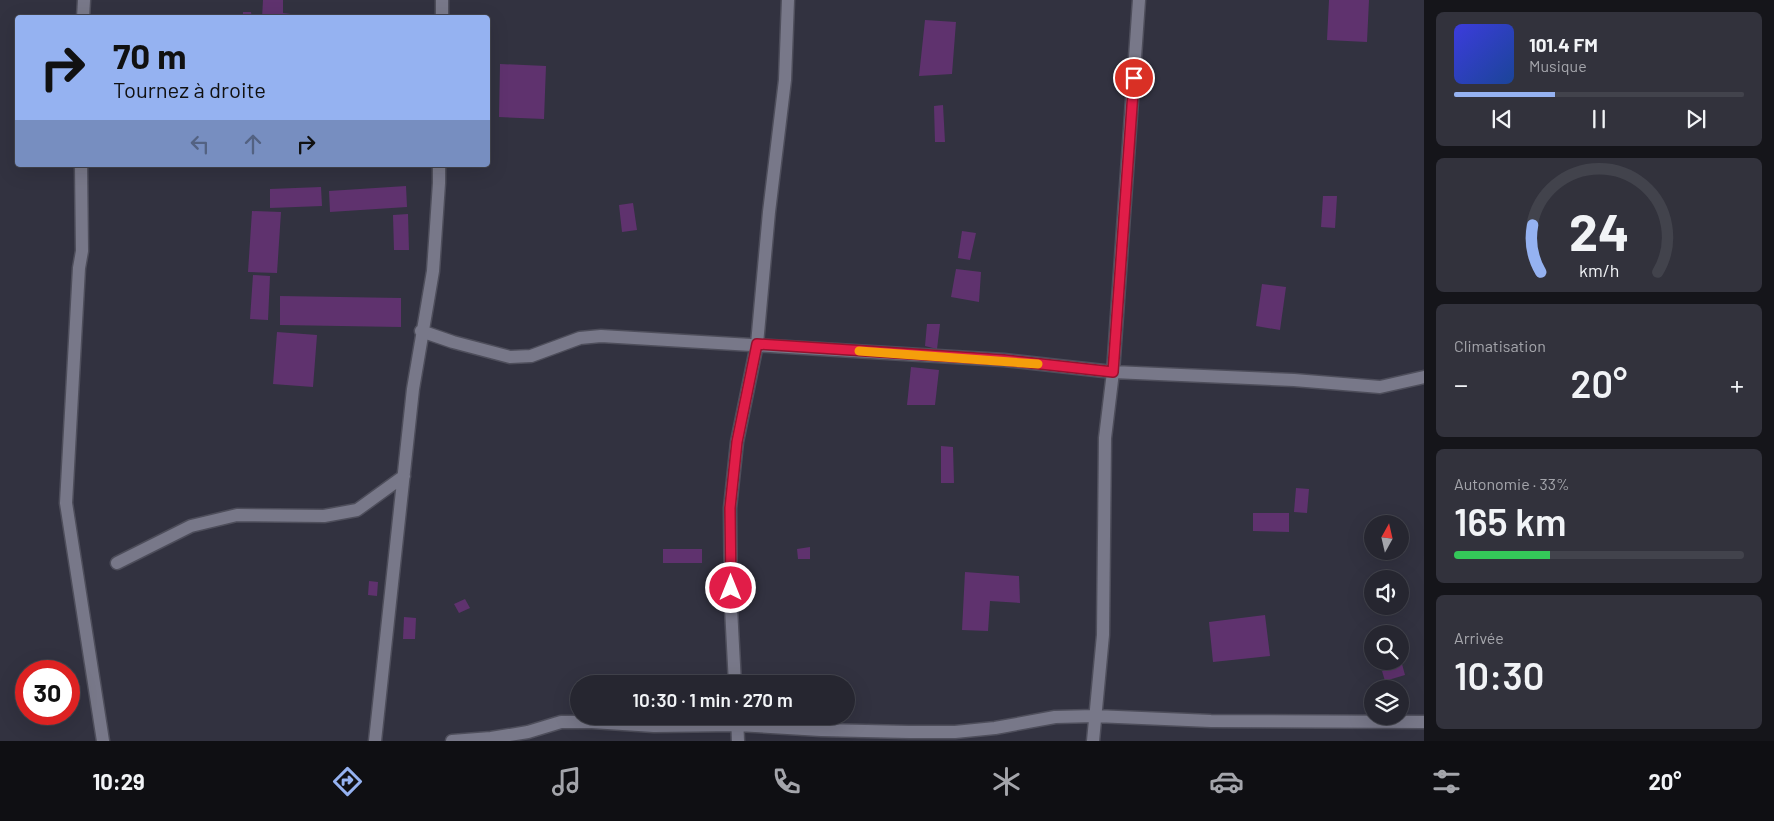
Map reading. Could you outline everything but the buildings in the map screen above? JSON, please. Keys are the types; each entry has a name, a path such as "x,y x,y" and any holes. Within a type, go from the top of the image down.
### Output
{"street":[{"path":"83,15 84,0"},
{"path":"442,0 442,15"},
{"path":"735,675 731,608 730,508 737,442 757,344 769,212 785,80 788,0"},
{"path":"1093,741 1102,635 1105,438 1113,372 1139,0"},
{"path":"82,167 82,251 78,278 66,503 103,741"},
{"path":"375,741 421,332 432,271 439,167"},
{"path":"421,332 510,358 531,356 580,338 601,336 1004,360 1113,372 1294,380 1380,387 1424,377"},
{"path":"117,563 191,526 236,515 324,516 357,510 404,476"},
{"path":"780,725 822,730 955,732 995,728 1055,716 1211,721 1424,722"},
{"path":"452,741 491,738 528,732 561,722 570,722"},
{"path":"638,725 668,725"},
{"path":"737,725 738,741"}],"slow traffic":[{"path":"859,351 1004,360 1038,364"}],"route":[{"path":"731,588 730,508 737,442 757,344 1004,360 1113,372 1134,78"}]}
